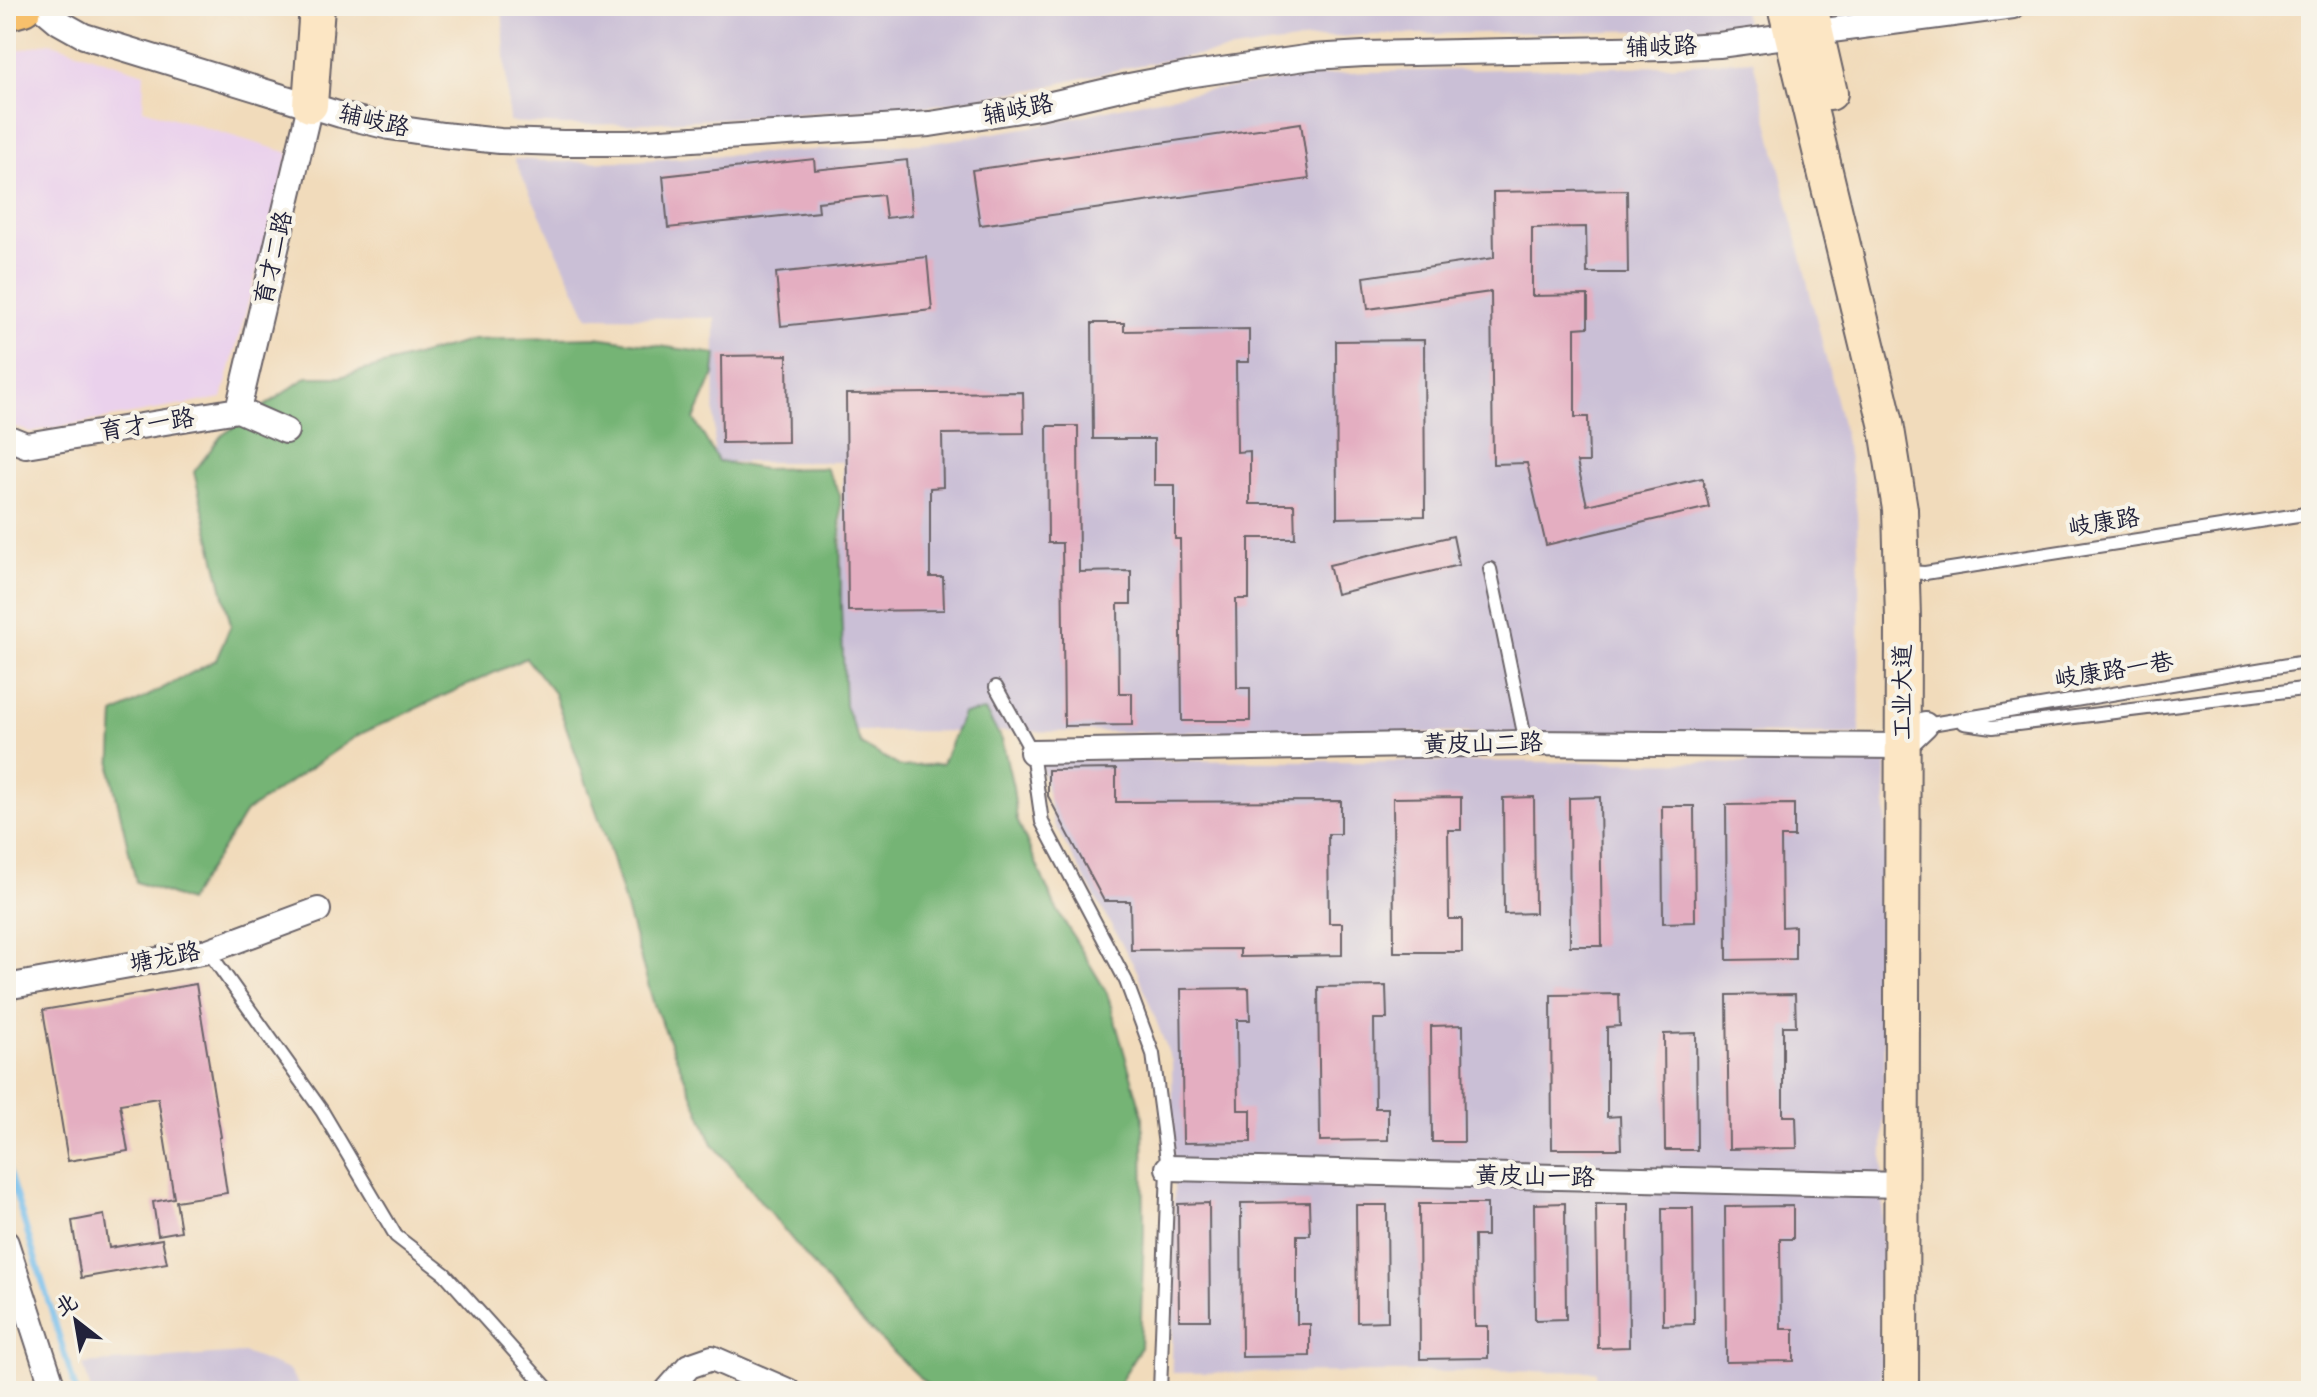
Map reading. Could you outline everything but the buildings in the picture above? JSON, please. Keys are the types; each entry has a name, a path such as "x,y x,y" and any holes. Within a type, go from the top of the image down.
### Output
{"main road":[{"path":"6,11 23,6"}],"street":[{"name":"辅岐路","path":"40,6 59,22 84,36 389,127 443,135 547,143 629,143 930,124 1039,107 1187,75 1312,57 1719,45 1801,20 2013,6"},
{"path":"310,105 317,6"},
{"name":"工业大道","path":"1801,20 1908,420 1921,507 1914,573 1925,731 1923,1391"},
{"name":"育才二路","path":"238,410 310,105"},
{"path":"238,410 286,431"},
{"name":"育才一路","path":"6,437 26,445 238,410"},
{"name":"工业大道","path":"1901,1391 1902,1185 1925,731"},
{"name":"黄皮山二路","path":"1032,752 1526,743 1925,731"},
{"name":"塘龙路","path":"6,987 208,951 318,910"},
{"name":"黄皮山一路","path":"1168,1168 1902,1185"},
{"path":"6,1243 54,1391"},
{"path":"667,1391 689,1366 712,1358 788,1391"}],"lane":[{"name":"岐康路","path":"1914,573 2311,513"},
{"path":"1490,569 1526,743"},
{"name":"岐康路一巷","path":"1925,731 2311,661"},
{"path":"996,687 1032,752 1042,822 1126,981 1153,1054 1168,1168 1160,1391"},
{"path":"1925,731 1993,727 2311,688"},
{"path":"208,951 322,1111 396,1236 445,1274 550,1391"}],"shaded area":[{"path":"502,6 1742,6 1746,23 1663,30 1363,35 1310,39 1184,57 1036,89 929,106 564,125 509,122"},
{"path":"49,42 144,73 143,109 289,153 222,398 30,432 6,423 6,54"},
{"path":"1753,60 1844,432 1852,476 1859,573 1860,734 840,731 843,462 714,462 715,318 588,317 514,159 630,161 932,143 1043,125 1190,93 1314,76 1365,72 1665,66"},
{"path":"1040,760 1886,763 1881,1391 1597,1391 1596,1371 1172,1373 1172,1062 1137,971 1054,824"},
{"path":"244,1353 289,1370 302,1391 91,1391 83,1364"}],"green space":[{"path":"596,337 716,354 714,374 694,419 718,461 762,469 826,468 840,494 845,706 861,744 901,767 942,764 963,714 985,711 1002,740 1017,820 1055,906 1107,993 1143,1117 1144,1232 1140,1348 1115,1391 934,1391 854,1314 713,1144 654,1005 606,838 554,693 526,658 358,735 246,812 188,901 136,882 111,773 114,714 216,660 231,625 194,472 221,436 307,377 340,377 473,340"}],"waterway":[{"path":"6,1163 76,1391"}]}
